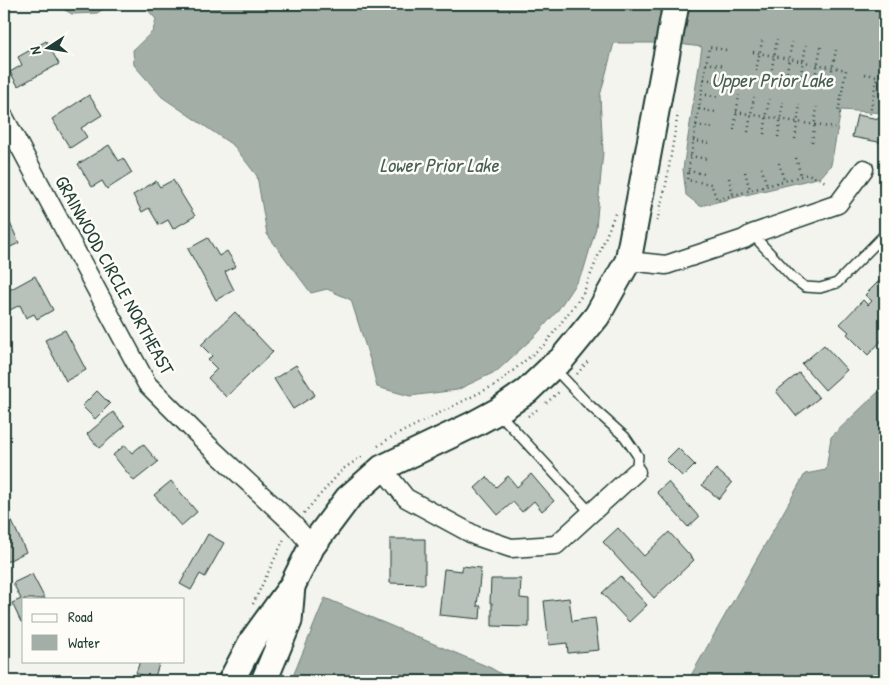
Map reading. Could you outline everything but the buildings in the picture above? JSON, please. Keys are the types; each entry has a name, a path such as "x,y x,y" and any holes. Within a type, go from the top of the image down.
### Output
{"main road":[{"path":"232,681 252,641 292,586 312,546 348,498 375,457 474,424 498,411 527,391 552,366 561,360 597,316 628,261 676,4"},
{"path":"264,681 289,621 292,586"}],"street":[{"name":"GRAINWOOD CIRCLE NORTHEAST","path":"4,117 147,384 209,446 293,524 312,546"},
{"path":"628,261 666,265 744,239 752,234 838,204 864,169"},
{"path":"375,457 406,498 476,536 510,548 556,544 636,472"}],"lane":[{"path":"752,234 793,278 805,286 820,288 837,282 885,234"},
{"path":"552,366 586,402 625,437 638,456 636,472"},
{"path":"498,411 591,513"}],"path":[{"path":"756,71 763,37"},
{"path":"771,74 777,39"},
{"path":"786,77 792,42"},
{"path":"800,80 806,45"},
{"path":"726,50 709,47 686,180 711,184 717,200 808,174 826,182"},
{"path":"814,82 821,47"},
{"path":"829,85 836,50"},
{"path":"753,52 846,70 838,113 842,114"},
{"path":"706,63 724,66"},
{"path":"865,74 877,76 870,114"},
{"path":"704,78 722,82"},
{"path":"701,94 719,97"},
{"path":"734,130 739,95"},
{"path":"748,132 754,97"},
{"path":"764,134 769,100"},
{"path":"778,137 783,102"},
{"path":"795,139 800,104"},
{"path":"812,142 817,107"},
{"path":"699,109 716,112"},
{"path":"736,112 835,128"},
{"path":"696,125 713,128"},
{"path":"693,141 710,143"},
{"path":"690,156 708,159"},
{"path":"796,158 801,176"},
{"path":"779,163 784,180"},
{"path":"762,168 766,185"},
{"path":"688,171 705,174"},
{"path":"745,172 750,190"},
{"path":"729,178 733,195"},
{"path":"253,605 281,544 293,524 344,469 375,457 390,438 498,384 545,344 583,294 615,212 617,202"}],"water":[{"path":"54,4 111,4 97,13 72,14"},
{"name":"Lower Prior Lake","path":"142,4 885,4 885,113 841,110 831,165 821,177 700,206 686,195 683,169 702,47 670,43 614,43 600,96 603,152 596,228 583,272 558,310 536,335 497,371 457,390 410,396 377,387 351,300 327,289 311,293 267,234 257,176 234,146 162,97 134,65 133,50 153,31 156,19"},
{"path":"885,391 885,681 685,681 689,679 805,474 826,470 831,437 877,393"},
{"path":"325,598 491,668 513,681 291,681"}],"water label":[{"name":"Upper Prior Lake","path":"772,80"}]}
